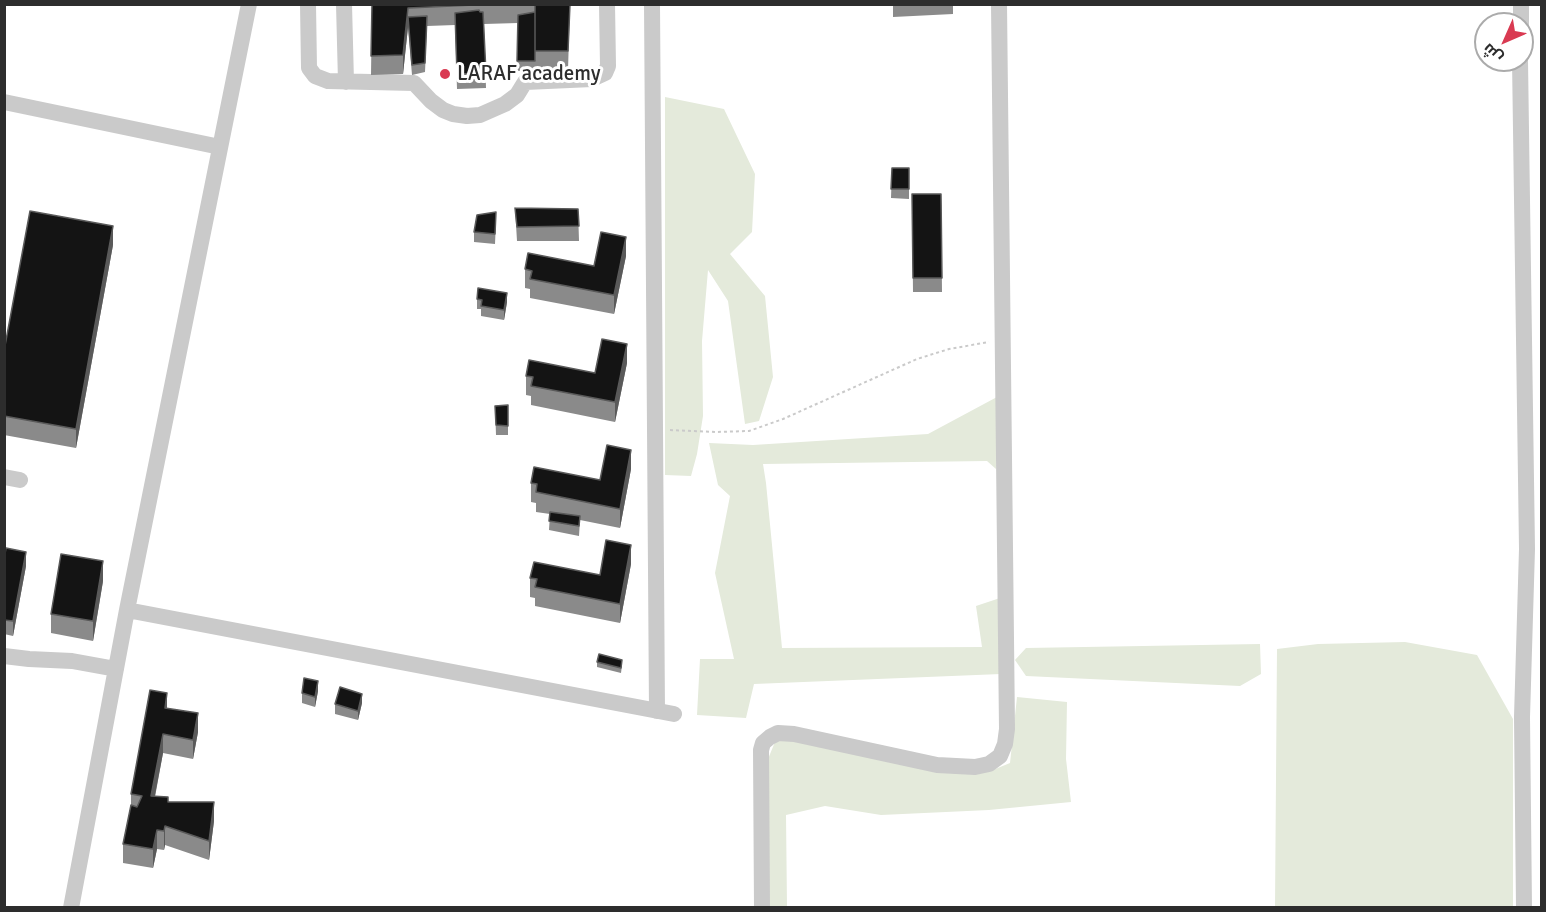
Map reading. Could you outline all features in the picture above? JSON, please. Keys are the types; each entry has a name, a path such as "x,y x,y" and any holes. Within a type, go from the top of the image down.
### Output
{"street":[{"path":"71,908 127,610 249,4"},
{"path":"308,4 309,68 321,79 346,82 414,83 443,110 453,114 480,115 505,104 517,95 525,82 592,79 604,73 609,66 607,4"},
{"path":"344,4 346,82"},
{"path":"652,4 657,711"},
{"path":"762,908 761,750 763,743 770,737 778,733 794,734 937,765 975,767 990,764 1000,756 1005,744 1007,729 999,4"},
{"path":"1520,72 1527,549 1522,717 1524,908"},
{"path":"4,102 220,147"},
{"path":"127,610 674,714"},
{"path":"4,656 72,661 116,669"}],"path":[{"path":"655,429 715,432 749,430 783,419 917,359 983,342 1003,342"}],"green space":[{"path":"665,97 724,109 755,174 752,232 730,254 765,296 773,377 759,421 745,424 728,301 708,270 702,341 703,416 691,476 665,475"},
{"path":"997,397 996,469 987,461 763,464 782,648 982,647 976,606 1000,598 1001,674 754,684 746,718 697,715 700,659 734,659 715,573 730,496 718,485 709,443 753,445 928,434"},
{"path":"1405,642 1477,655 1513,719 1513,907 1275,907 1277,649 1318,644"},
{"path":"1260,644 1261,674 1240,686 1026,676 1015,660 1026,648"},
{"path":"1017,697 1067,702 1066,759 1071,802 989,810 881,815 825,806 786,815 787,907 769,907 768,759 777,737 988,772 1010,763"}],"building":[{"path":"372,4 496,4 408,8 403,55 371,56"},
{"path":"535,4 570,4 568,51 535,51"},
{"path":"479,10 483,12 486,73 457,74 455,13"},
{"path":"535,12 535,61 517,61 518,15"},
{"path":"427,16 425,63 412,65 408,17"},
{"path":"892,168 909,168 909,189 891,189"},
{"path":"912,194 941,194 942,278 913,278"},
{"path":"515,208 578,209 579,226 517,227"},
{"path":"30,211 113,226 76,429 4,416 4,351"},
{"path":"496,212 495,234 474,232 477,215"},
{"path":"601,232 626,237 614,295 530,279 532,271 525,269 528,253 594,266"},
{"path":"478,288 507,293 504,310 481,306 482,300 477,299"},
{"path":"602,339 627,344 615,402 531,386 533,377 526,376 529,360 595,373"},
{"path":"508,405 508,426 496,425 495,406"},
{"path":"607,445 631,450 620,509 536,492 537,484 531,483 534,467 600,480"},
{"path":"550,512 580,516 579,526 549,521"},
{"path":"606,540 631,545 620,604 535,587 537,579 530,578 534,562 600,575"},
{"path":"6,548 26,552 13,621 4,620"},
{"path":"61,554 103,561 93,621 51,614"},
{"path":"599,654 622,660 621,668 597,662"},
{"path":"304,678 318,681 315,697 302,693"},
{"path":"340,687 362,694 358,711 335,704"},
{"path":"150,690 167,693 165,708 198,713 193,740 163,734 151,796 168,797 168,802 214,802 209,841 165,826 164,831 157,830 153,849 123,844 131,805 137,807 142,796 131,794"}],"place":[{"name":"LARAF academy","path":"445,74"}]}
